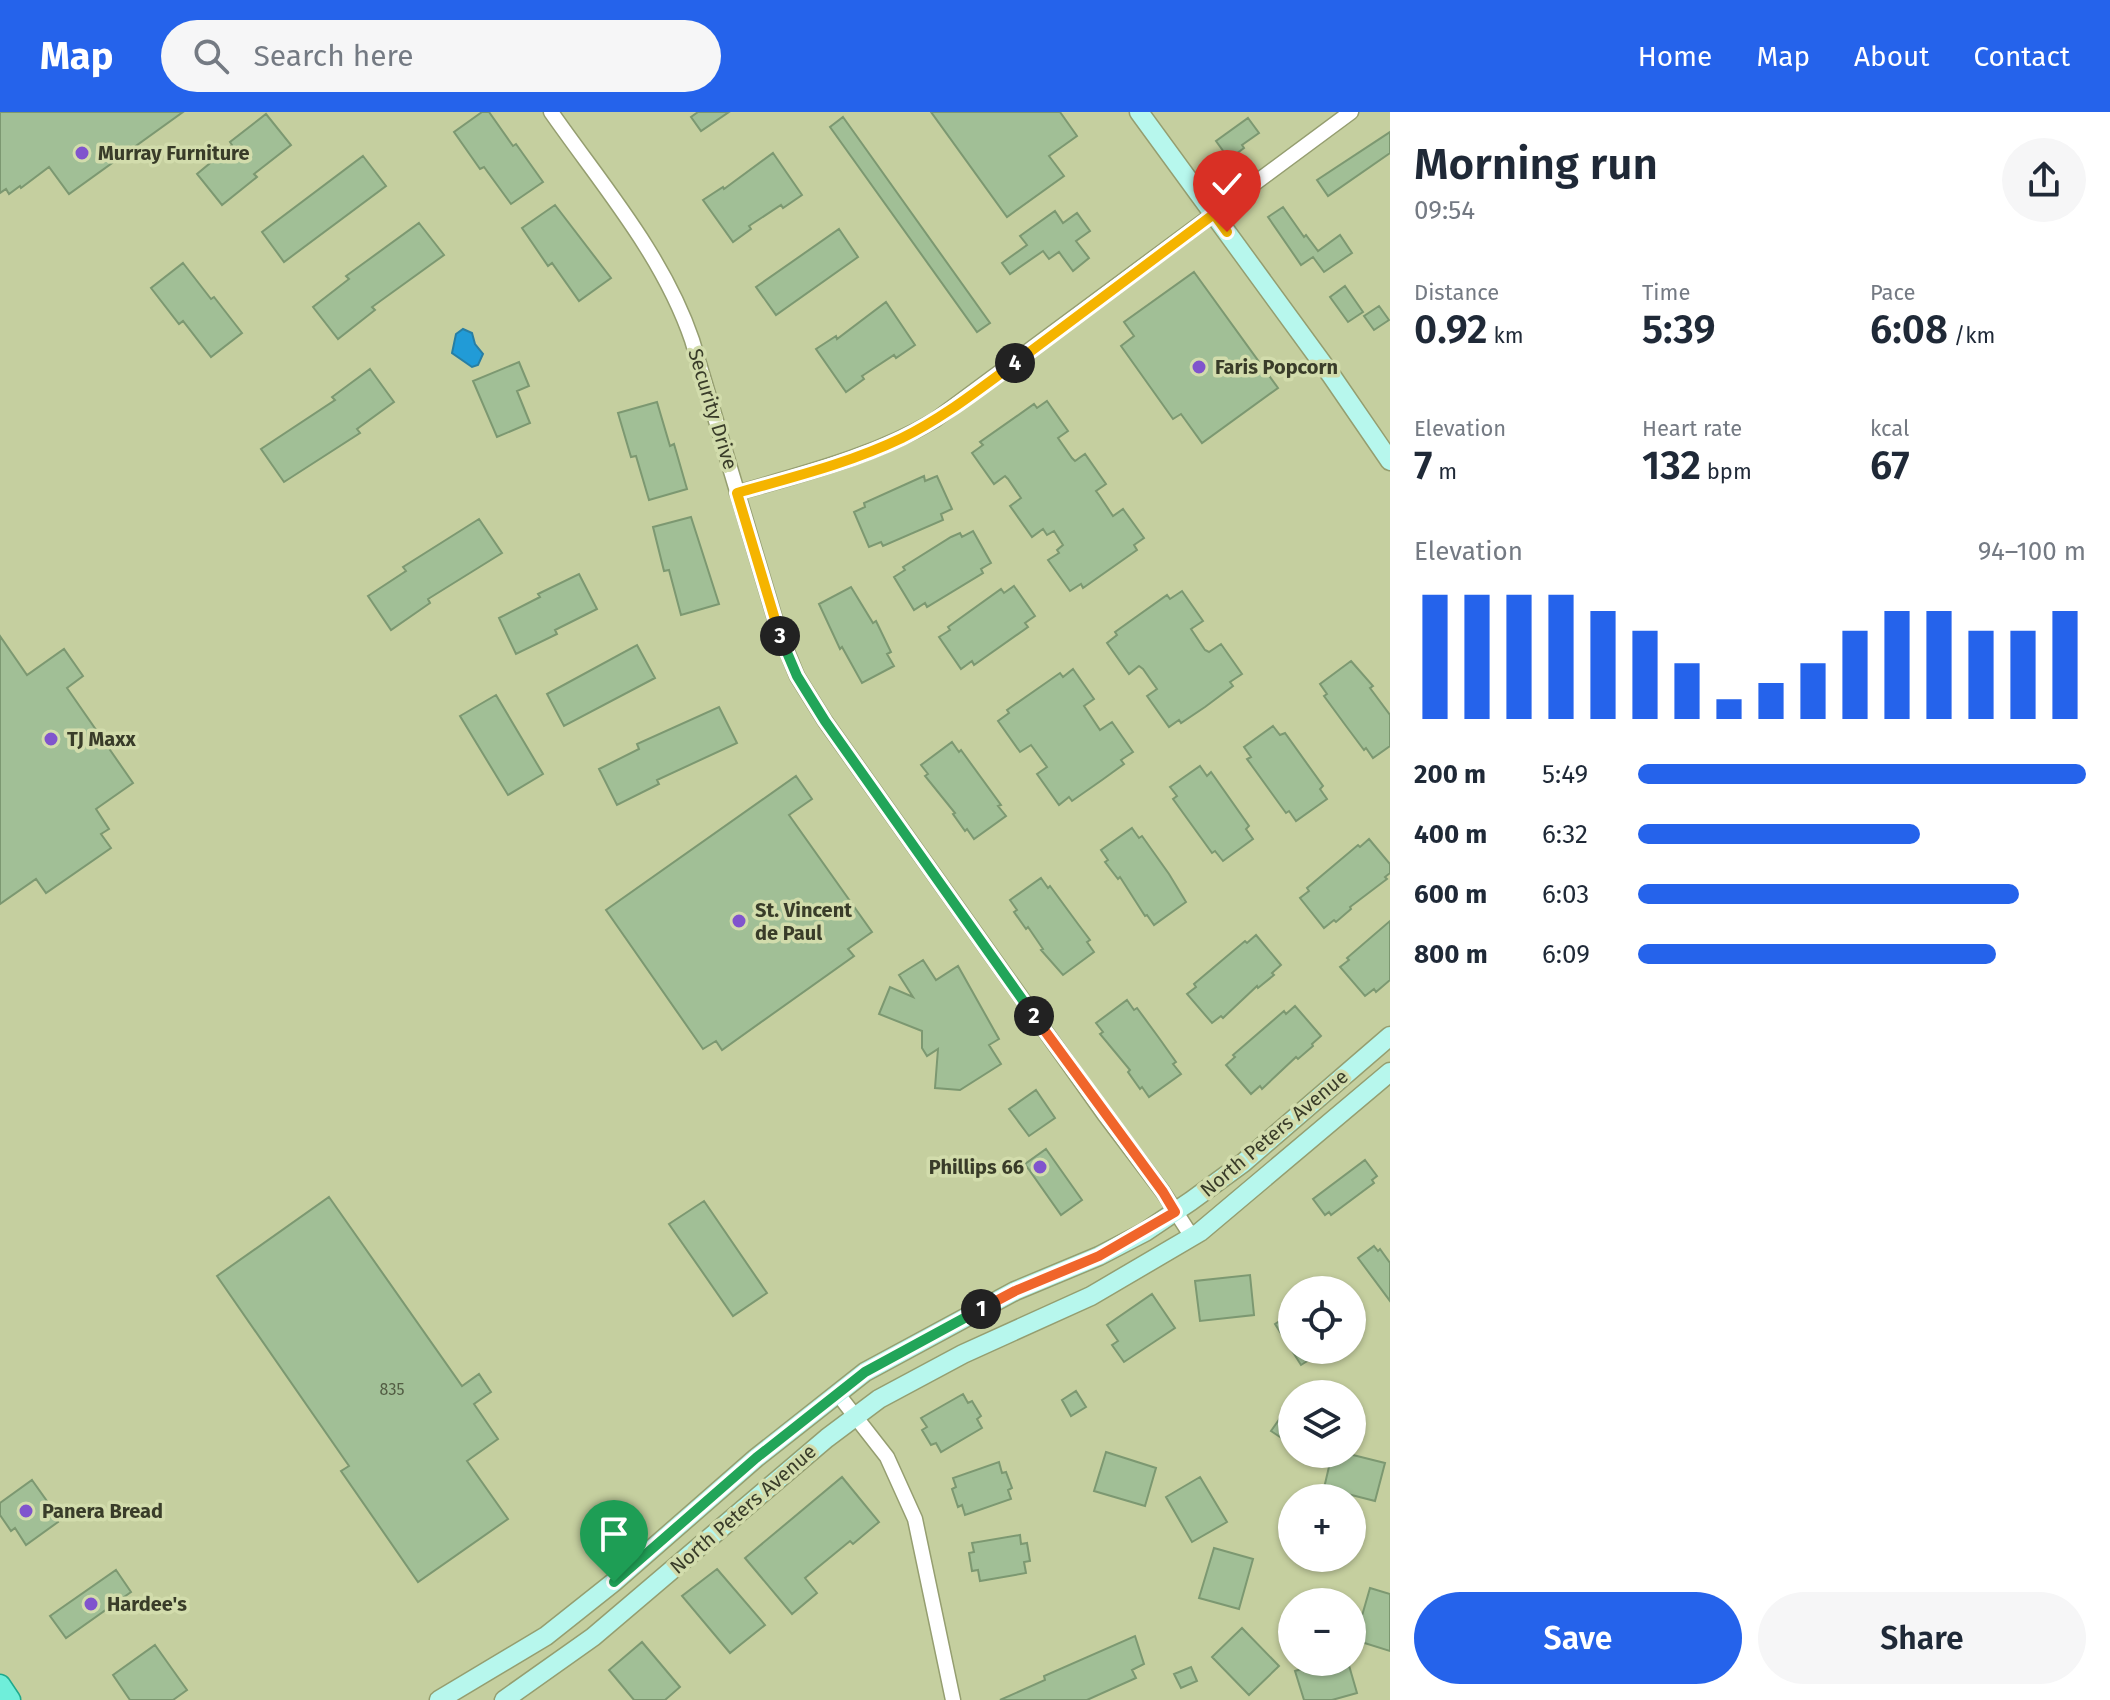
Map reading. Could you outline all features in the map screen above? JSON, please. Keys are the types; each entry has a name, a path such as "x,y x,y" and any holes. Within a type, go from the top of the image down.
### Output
{"main road":[{"path":"1139,112 1387,456"},
{"name":"North Peters Avenue","path":"439,1700 546,1636 614,1582 756,1458 865,1372 1015,1291 1099,1256 1175,1212 1243,1163 1390,1036"},
{"name":"North Peters Avenue","path":"504,1700 593,1637 776,1480 879,1399 963,1354 1091,1296 1192,1237 1250,1192 1390,1072"},
{"path":"0,1685 10,1700"}],"street":[{"name":"Security Drive","path":"551,112 652,255 672,291 692,340 778,629 797,676 813,704 1042,1028 1163,1192 1192,1237"},
{"path":"737,493 855,458 922,427 964,401 1351,112"},
{"path":"837,1393 887,1457 915,1519 953,1700"}],"water":[{"path":"463,329 472,333 475,344 483,354 478,365 472,367 452,353 456,334"}],"building":[{"name":"Murray Furniture","path":"0,112 183,112 69,194 49,167 9,194 6,189 0,193"},
{"path":"482,112 489,112 543,182 511,204 484,167 480,169 454,132"},
{"path":"698,112 729,112 701,131 691,117"},
{"path":"931,112 1060,112 1077,136 1049,156 1064,176 1007,217"},
{"path":"266,114 291,145 222,205 197,174 232,145 230,142"},
{"path":"843,117 990,323 977,332 830,127"},
{"path":"1248,118 1259,133 1229,159 1216,141"},
{"path":"1390,132 1390,153 1328,196 1317,180"},
{"path":"773,153 802,195 749,226 751,229 733,242 703,200 724,189"},
{"path":"363,156 386,186 284,262 262,232"},
{"path":"555,205 611,278 579,301 552,263 548,266 522,228"},
{"path":"1283,207 1318,251 1340,235 1352,253 1324,272 1313,257 1301,265 1268,217"},
{"path":"1055,211 1063,223 1077,213 1090,231 1076,241 1089,258 1073,271 1059,252 1049,259 1043,251 1010,274 1002,263 1027,245 1020,236"},
{"path":"419,223 444,255 372,307 375,310 338,339 313,307 349,279 346,276"},
{"path":"839,229 858,257 776,315 756,287"},
{"path":"183,263 242,333 211,357 183,321 179,324 151,288"},
{"name":"Faris Popcorn","path":"1194,272 1278,388 1202,443 1181,414 1173,419 1121,346 1134,336 1124,322"},
{"path":"1345,286 1363,312 1348,322 1330,297"},
{"path":"886,302 915,345 862,376 864,379 846,392 816,349 836,336 837,339"},
{"path":"1379,306 1389,320 1374,330 1364,316"},
{"path":"519,362 529,386 517,391 530,423 497,437 473,381"},
{"path":"370,369 394,402 357,429 360,433 284,482 261,449 335,400 332,397"},
{"path":"1047,401 1068,431 1058,438 1072,458 1075,461 1085,454 1106,484 1096,491 1113,516 1123,509 1144,538 1134,545 1137,550 1083,588 1081,584 1070,591 1048,560 1059,553 1057,550 1063,545 1054,531 1047,535 1043,529 1032,537 1010,506 1021,498 1008,479 1005,476 994,484 972,453 983,445 980,442 1034,404 1037,408"},
{"path":"657,402 687,489 649,500 636,456 631,457 618,413"},
{"path":"924,476 925,481 937,476 952,509 941,514 943,520 883,546 881,542 869,547 854,512 865,507 864,503"},
{"path":"691,517 719,604 681,615 669,570 664,571 653,527"},
{"path":"479,519 502,553 428,599 430,603 391,630 368,596 406,571 403,567"},
{"path":"973,531 991,563 981,569 983,573 927,607 925,603 914,610 894,577 905,570 903,567 951,537 960,533 962,537"},
{"path":"579,574 597,609 555,630 557,634 516,654 499,618"},
{"path":"1014,586 1035,616 1025,623 1028,627 974,665 972,661 961,669 939,637 1001,589 1004,593"},
{"path":"851,587 873,623 876,621 891,652 887,654 894,666 862,683 842,647 840,649 819,604"},
{"path":"1182,591 1203,621 1191,629 1205,650 1209,652 1221,644 1242,674 1230,682 1233,686 1205,707 1169,727 1147,696 1157,689 1143,669 1139,666 1129,674 1107,643 1117,635 1115,632 1167,595 1170,599"},
{"name":"TJ Maxx","path":"0,636 27,675 64,649 83,676 67,688 133,783 96,809 109,829 101,834 111,848 46,893 36,879 0,904"},
{"path":"637,645 655,678 564,726 547,694"},
{"path":"1351,661 1373,686 1370,688 1390,715 1390,746 1373,758 1324,696 1327,694 1320,684"},
{"path":"1073,669 1094,699 1084,706 1100,730 1112,722 1133,752 1121,760 1124,764 1102,780 1072,801 1069,797 1059,805 1037,774 1047,767 1031,745 1020,752 998,721 1009,713 1007,710 1060,673 1063,677"},
{"path":"496,695 543,774 508,795 460,716"},
{"path":"719,707 737,743 657,780 659,784 617,805 599,769 639,749 637,744"},
{"path":"1273,726 1280,735 1285,733 1323,786 1320,789 1327,799 1296,821 1289,811 1286,813 1247,759 1251,757 1244,747"},
{"path":"952,742 959,752 961,750 1006,816 974,839 925,776 928,774 921,765"},
{"path":"1200,766 1207,776 1211,772 1249,826 1246,829 1253,839 1223,861 1215,851 1212,853 1173,799 1177,796 1170,787"},
{"name":"St. Vincent de Paul","path":"796,776 812,799 789,815 872,932 848,949 854,956 722,1050 716,1041 703,1049 606,910"},
{"path":"1132,828 1139,838 1142,836 1186,902 1154,925 1120,877 1118,879 1105,862 1108,860 1101,850"},
{"path":"1369,839 1390,864 1387,879 1350,907 1336,922 1334,920 1324,928 1300,898 1309,891 1307,888"},
{"path":"1041,878 1090,940 1087,942 1094,952 1063,975 1041,950 1028,927 1026,929 1010,900"},
{"path":"1390,921 1390,980 1376,992 1374,989 1365,996 1340,967"},
{"path":"1256,935 1281,965 1272,973 1274,975 1257,986 1223,1018 1221,1016 1212,1023 1187,994 1196,987 1194,984"},
{"path":"923,960 936,980 958,966 999,1039 989,1045 1001,1064 960,1090 935,1088 938,1049 927,1056 922,1048 922,1031 879,1014 890,987 913,997 899,975"},
{"path":"1127,1000 1134,1010 1137,1008 1159,1038 1181,1074 1149,1097 1100,1034 1103,1032 1096,1023"},
{"path":"1295,1006 1321,1036 1262,1089 1260,1086 1251,1094 1226,1065 1235,1057 1233,1055 1284,1011 1286,1014"},
{"path":"1036,1090 1055,1118 1029,1136 1009,1109"},
{"path":"1046,1149 1082,1200 1061,1215 1025,1164"},
{"path":"1365,1160 1377,1176 1372,1180 1374,1183 1331,1215 1329,1212 1325,1215 1313,1199"},
{"path":"329,1197 462,1386 479,1374 491,1392 474,1404 498,1439 467,1461 508,1519 418,1582 341,1471 349,1466 217,1276"},
{"path":"704,1201 767,1293 733,1316 669,1224"},
{"path":"1374,1246 1390,1263 1390,1301 1358,1258"},
{"path":"1250,1275 1254,1315 1200,1321 1195,1281"},
{"path":"1152,1294 1175,1328 1124,1362 1112,1345 1118,1341 1107,1325"},
{"path":"1076,1391 1086,1407 1071,1416 1062,1400"},
{"path":"963,1394 968,1403 972,1401 981,1416 977,1419 982,1428 941,1452 936,1443 931,1445 922,1430 927,1427 921,1418"},
{"path":"1278,1421 1278,1436 1271,1431"},
{"path":"1106,1452 1156,1468 1145,1506 1094,1491"},
{"path":"1366,1458 1385,1463 1375,1501 1366,1499 1366,1484 1325,1484 1329,1468 1366,1468"},
{"path":"999,1462 1012,1488 1008,1490 1011,1499 965,1515 962,1505 958,1507 952,1489 956,1487 953,1478"},
{"path":"842,1477 879,1522 805,1578 817,1593 792,1614 745,1558"},
{"path":"1200,1477 1227,1522 1192,1542 1166,1497"},
{"name":"Panera Bread","path":"32,1480 58,1522 26,1545 15,1528 11,1531 0,1515 0,1503"},
{"path":"1020,1535 1021,1544 1027,1543 1030,1561 1024,1562 1026,1573 980,1581 978,1570 972,1571 969,1553 974,1552 972,1543"},
{"path":"1214,1548 1253,1559 1239,1609 1199,1598"},
{"path":"717,1569 765,1625 730,1653 682,1596"},
{"name":"Hardee's","path":"116,1570 131,1592 66,1638 50,1616"},
{"path":"1370,1588 1390,1594 1390,1651 1366,1643 1366,1602"},
{"path":"1242,1628 1278,1667 1249,1695 1212,1657"},
{"path":"1135,1636 1144,1664 1132,1670 1136,1678 1087,1700 1000,1700 1045,1680 1044,1676"},
{"path":"642,1642 680,1687 665,1700 634,1700 609,1670"},
{"path":"155,1645 187,1690 173,1700 130,1700 113,1675"},
{"path":"1191,1667 1197,1681 1181,1688 1174,1674"},
{"path":"1297,1676 1352,1676 1357,1693 1332,1700 1304,1700"}],"place":[{"name":"Murray Furniture","path":"82,153"},
{"name":"Faris Popcorn","path":"1199,367"},
{"name":"TJ Maxx","path":"51,739"},
{"name":"St. Vincent de Paul","path":"739,921"},
{"name":"Phillips 66","path":"1040,1167"},
{"name":"Panera Bread","path":"26,1511"},
{"name":"Hardee's","path":"91,1604"}],"route":[{"path":"614,1582 756,1458 865,1372 1015,1291 1099,1256 1175,1212 813,704 797,676 778,629 737,493 855,458 903,438 964,401 1214,214 1227,232"}]}
